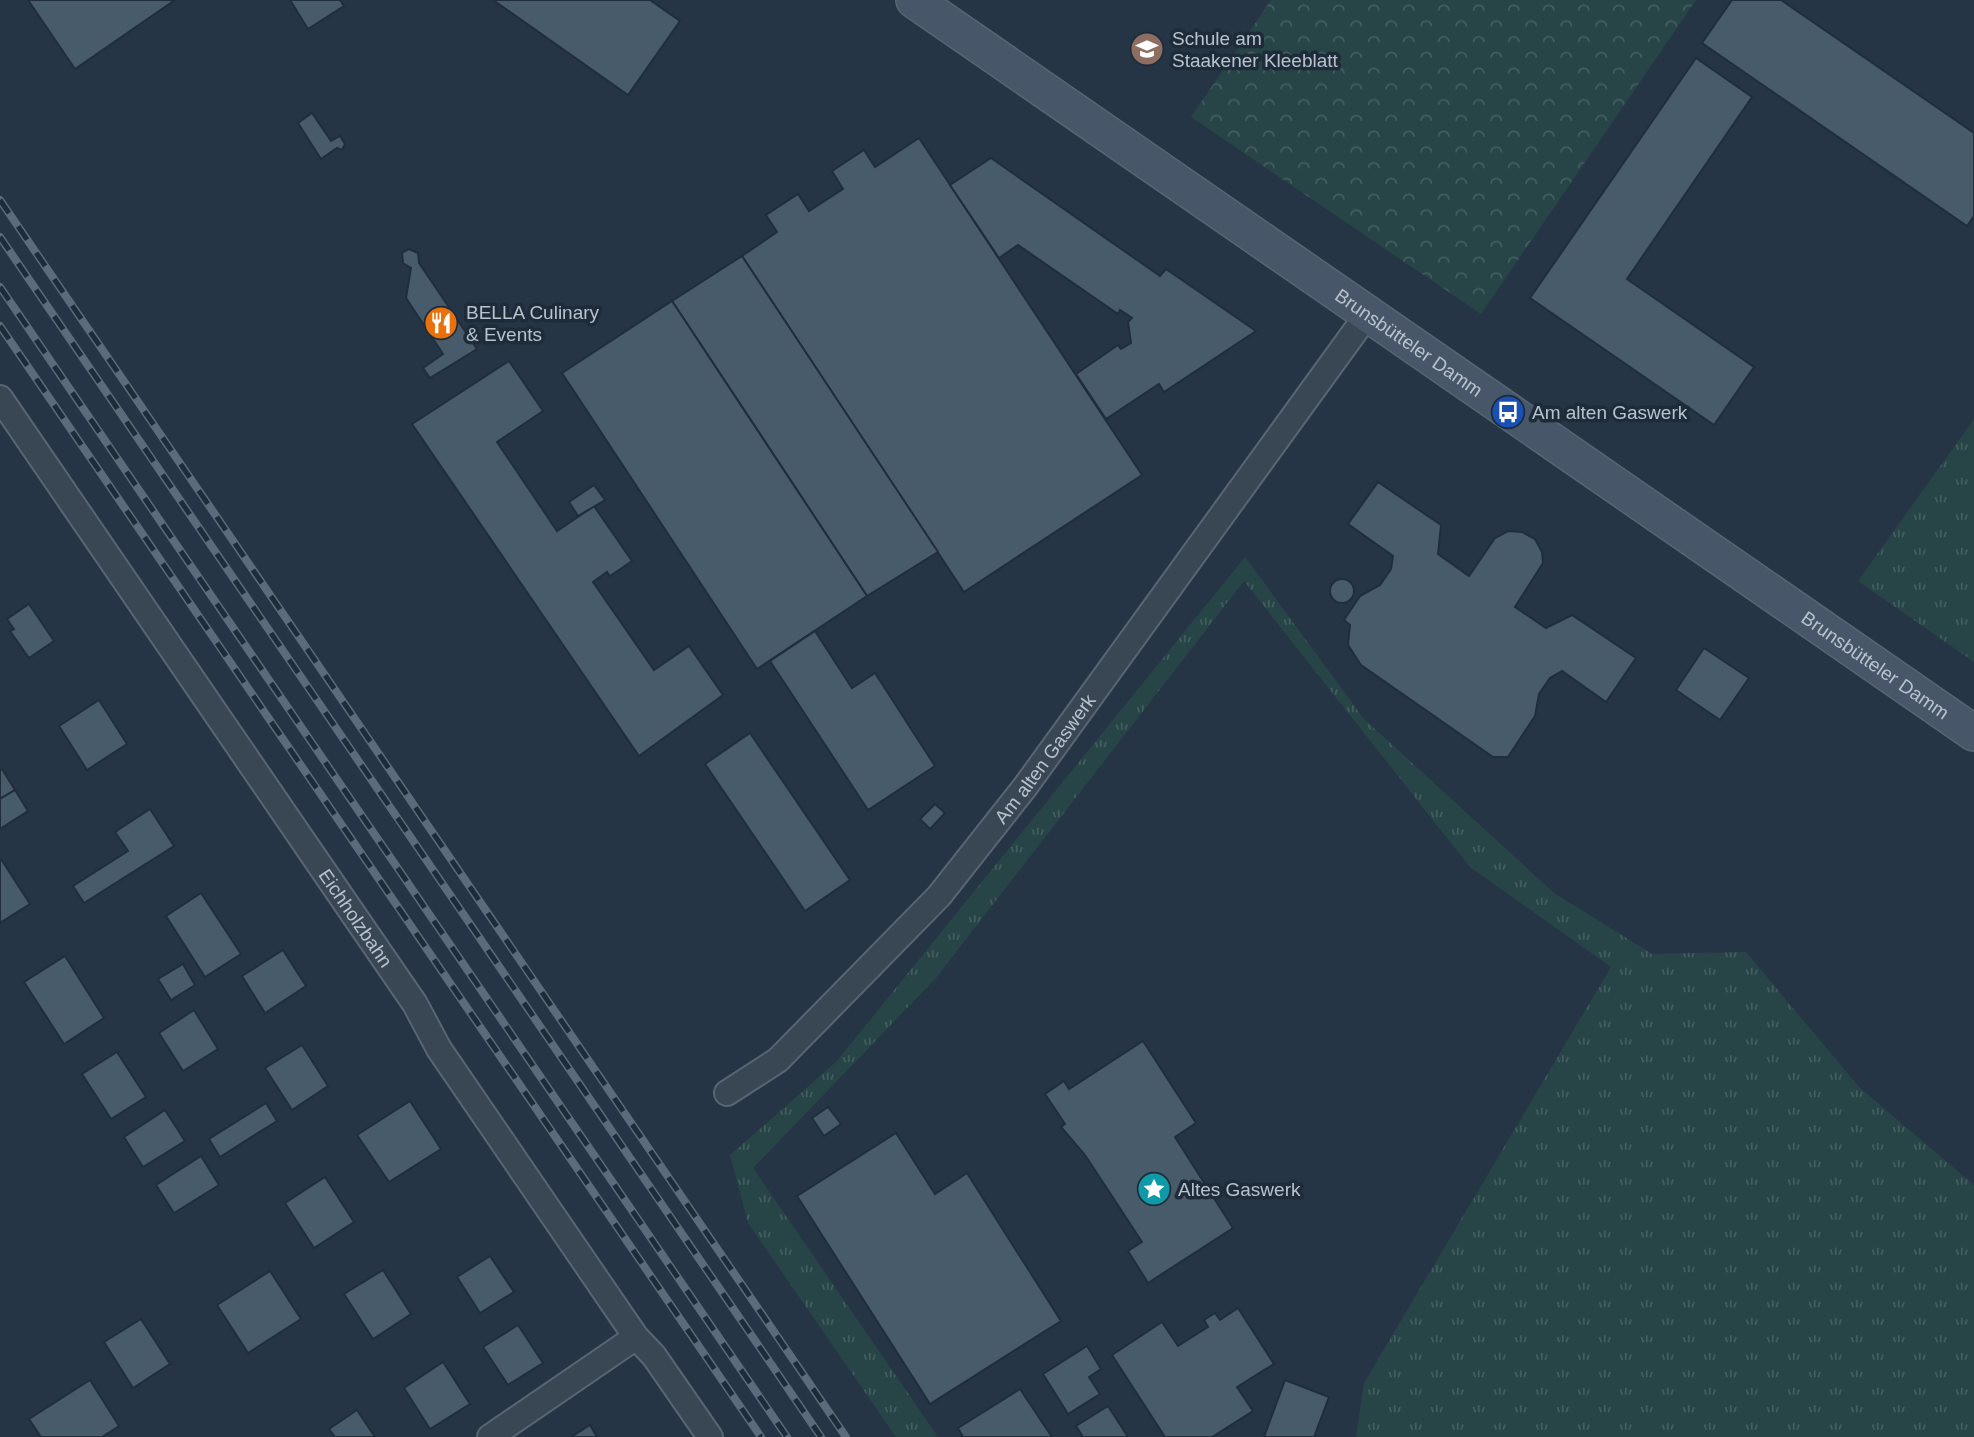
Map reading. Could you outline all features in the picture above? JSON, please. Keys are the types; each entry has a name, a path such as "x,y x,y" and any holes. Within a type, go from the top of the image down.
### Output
{"main road":[{"name":"Brunsbütteler Damm","path":"914,0 1974,733"}],"street":[{"name":"Am alten Gaswerk","path":"727,1093 778,1060 939,896 1025,787 1367,315"},
{"name":"Eichholzbahn","path":"0,398 415,1004 439,1049 636,1337 654,1356 710,1437"},
{"path":"490,1437 636,1337"}],"green space":[{"path":"1271,0 1696,0 1481,314 1191,117"},
{"path":"1974,419 1974,662 1858,581"},
{"path":"1245,557 1364,719 1554,893 1652,954 1746,952 1860,1088 1974,1185 1974,1437 1356,1437 1364,1383 1611,967 1470,867 1244,581 935,979 753,1168 938,1437 896,1437 748,1223 730,1155 836,1062"}],"building":[{"path":"28,0 175,0 75,69"},
{"path":"290,0 340,0 344,6 308,29"},
{"path":"493,0 650,0 680,21 628,95"},
{"path":"1732,0 1781,0 1974,133 1974,216 1967,226 1702,43"},
{"path":"1696,58 1752,97 1627,279 1754,367 1714,425 1530,298"},
{"path":"312,113 331,141 340,136 345,144 342,150 337,148 321,159 298,123"},
{"path":"919,138 1142,475 964,592 742,256 777,232 766,215 798,194 809,211 843,189 832,171 864,150 875,167"},
{"path":"991,158 1160,276 1166,269 1256,331 1164,392 1159,384 1106,419 1076,374 1118,345 1121,349 1131,343 1128,322 1132,318 1120,310 1118,314 1018,245 999,258 950,185"},
{"name":"BELLA Culinary & Events","path":"409,249 418,253 419,263 477,349 430,378 423,368 443,354 406,298 411,268 403,263 402,253"},
{"path":"742,256 938,552 867,596 672,301"},
{"path":"672,301 867,596 757,669 562,373"},
{"path":"509,361 543,411 497,442 557,531 594,506 632,561 610,576 607,572 593,582 654,670 689,646 723,695 639,756 412,424"},
{"path":"1378,482 1441,525 1438,554 1469,576 1495,538 1508,531 1522,532 1535,539 1542,552 1543,563 1515,607 1546,628 1572,615 1636,658 1606,702 1562,671 1550,678 1539,694 1535,716 1508,757 1493,757 1361,665 1348,645 1350,625 1344,620 1360,596 1380,585 1391,569 1393,556 1348,524"},
{"path":"594,485 605,500 578,516 569,502"},
{"path":"1342,579 1353,586 1354,591 1347,602 1342,603 1331,596 1330,591 1337,580"},
{"path":"29,604 54,641 29,658 10,631 14,629 7,619"},
{"path":"815,631 852,688 875,673 935,766 868,810 770,661"},
{"path":"1704,648 1749,678 1720,720 1676,690"},
{"path":"99,700 127,744 87,770 59,726"},
{"path":"750,733 850,880 805,911 705,764"},
{"path":"2,769 15,790 0,799 0,770"},
{"path":"15,790 28,811 0,829 0,799"},
{"path":"935,804 945,813 930,829 920,819"},
{"path":"150,809 174,846 84,903 73,886 128,851 115,832"},
{"path":"0,860 30,904 0,923"},
{"path":"201,893 241,954 205,977 166,916"},
{"path":"283,950 306,986 265,1013 242,976"},
{"path":"65,956 104,1018 64,1044 24,982"},
{"path":"183,964 195,985 171,1000 158,979"},
{"path":"194,1010 218,1049 183,1071 159,1033"},
{"path":"1143,1041 1196,1123 1175,1137 1233,1228 1148,1283 1128,1251 1142,1242 1085,1155 1061,1127 1065,1124 1045,1094 1064,1081 1069,1089"},
{"path":"302,1045 328,1086 292,1110 265,1068"},
{"path":"117,1052 146,1097 111,1119 82,1074"},
{"path":"410,1101 441,1149 389,1182 357,1135"},
{"path":"266,1103 277,1121 220,1157 209,1139"},
{"path":"828,1107 841,1124 824,1136 812,1118"},
{"path":"165,1110 185,1141 143,1167 124,1137"},
{"path":"896,1133 935,1194 967,1173 1061,1321 930,1404 797,1196"},
{"path":"201,1156 219,1185 174,1213 156,1185"},
{"path":"325,1177 354,1222 314,1248 285,1203"},
{"path":"490,1256 514,1292 480,1313 457,1277"},
{"path":"383,1270 411,1314 373,1339 344,1294"},
{"path":"270,1271 301,1319 248,1353 217,1305"},
{"path":"1238,1308 1274,1364 1237,1387 1253,1411 1212,1437 1165,1437 1112,1355 1162,1322 1178,1346 1208,1327 1204,1320 1215,1313 1220,1320"},
{"path":"141,1319 170,1364 133,1388 104,1342"},
{"path":"518,1325 543,1363 508,1385 483,1347"},
{"path":"1087,1346 1101,1369 1089,1377 1100,1394 1068,1414 1043,1374"},
{"path":"443,1362 470,1404 430,1429 404,1388"},
{"path":"90,1380 119,1426 102,1437 41,1437 29,1419"},
{"path":"1285,1380 1329,1397 1314,1437 1264,1437"},
{"path":"1020,1389 1052,1437 963,1437 958,1428"},
{"path":"1108,1406 1128,1437 1083,1437 1076,1426"},
{"path":"357,1410 375,1437 335,1437 329,1429"},
{"path":"590,1425 597,1437 571,1437"}],"railway":[{"path":"0,200 846,1437"},
{"path":"0,237 821,1437"},
{"path":"0,287 787,1437"},
{"path":"0,326 761,1437"}],"place":[{"name":"Schule am Staakener Kleeblatt","path":"1147,49"},
{"name":"BELLA Culinary & Events","path":"441,323"},
{"name":"Am alten Gaswerk","path":"1508,412"},
{"name":"Altes Gaswerk","path":"1154,1189"}]}
